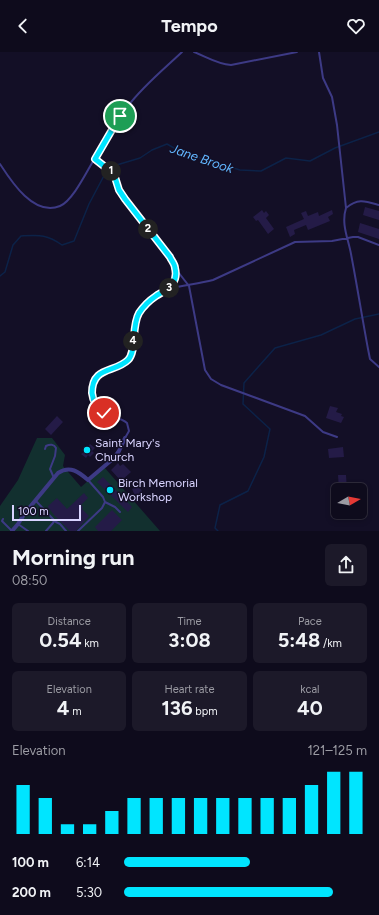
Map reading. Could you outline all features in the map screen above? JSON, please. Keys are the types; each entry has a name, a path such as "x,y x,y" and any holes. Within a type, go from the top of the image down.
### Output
{"street":[{"path":"12,531 21,518 61,471 70,469 79,473 88,480 114,458 125,438"}],"lane":[{"path":"0,164 20,191 31,201 39,206 50,208 60,207 68,201 120,116 129,104 182,52"},
{"path":"194,52 223,64 231,64 297,52"},
{"path":"319,52 323,78 332,97 339,142 346,208 344,215 344,228 348,238 370,359 379,367"},
{"path":"95,159 114,174 119,190 125,199 170,257 175,268 189,286 205,370 211,379 221,386 305,416 323,432 337,437"},
{"path":"346,208 352,203 363,201 379,205"},
{"path":"168,289 213,280 295,242 332,241 358,237 379,245"},
{"path":"125,438 129,431 127,423 98,409 92,395 92,387 96,378 102,373 128,360 131,354 135,324 139,313 156,296 168,289 173,284 176,274 175,268"},
{"path":"45,449 46,446 50,445 56,448 50,469 54,478"},
{"path":"88,480 103,497 105,502 120,512"},
{"path":"35,501 66,531"},
{"path":"78,531 102,508 105,502"},
{"path":"3,519 2,521 4,524 12,531"},
{"path":"46,531 54,521"},
{"path":"18,524 28,531"}],"green space":[{"path":"37,438 52,438 65,455 63,466 81,487 104,467 160,531 0,531 0,506 18,480"}],"building":[{"path":"365,207 379,211 379,220 363,215"},
{"path":"262,210 264,213 266,211 269,215 266,218 274,229 268,234 258,220 256,221 253,217"},
{"path":"332,210 333,214 328,217 330,221 308,230 306,225 294,230 295,234 290,237 286,227 304,219 301,213 306,211 308,216 318,212 319,216"},
{"path":"360,223 379,229 379,239 358,232"},
{"path":"330,406 338,408 336,412 342,414 341,416 344,417 341,423 326,418"},
{"path":"57,416 63,422 51,435 45,429"},
{"name":"Saint Mary's Church","path":"90,444 95,448 92,451 94,453 90,457 88,455 86,458 81,454 84,452 82,450 85,446 87,447"},
{"path":"343,447 344,457 329,458 328,449"},
{"path":"118,463 120,466 123,464 131,472 121,481 111,470"},
{"path":"338,475 346,475 347,483 339,483"},
{"name":"Birch Memorial Workshop","path":"103,477 132,507 128,512 97,482"},
{"path":"139,486 145,497 137,500 132,489"},
{"path":"84,493 88,498 81,505 83,507 82,509 89,516 76,531 70,531 54,515 48,506 57,498 67,509"},
{"path":"112,510 122,520 111,531 98,531 95,527"}],"waterway":[{"name":"Jane Brook","path":"0,276 5,272 13,245 21,236 43,236 57,241 62,245 74,241 89,204 107,170 110,167 140,158 152,150 167,144 181,152 240,170 261,171 286,158 310,161 335,148 379,132"},
{"name":"Jane Brook","path":"218,531 215,528 220,505 248,491 264,457 270,429 243,404 244,383 275,348 321,335 355,319 379,314"}],"place":[{"name":"Saint Mary's Church","path":"87,450"},
{"name":"Birch Memorial Workshop","path":"110,490"}],"route":[{"path":"104,413 98,409 94,403 92,395 92,387 96,378 109,369 128,360 131,354 133,333 139,313 156,296 168,289 173,284 176,274 170,257 119,190 114,174 95,159 120,116"}]}
